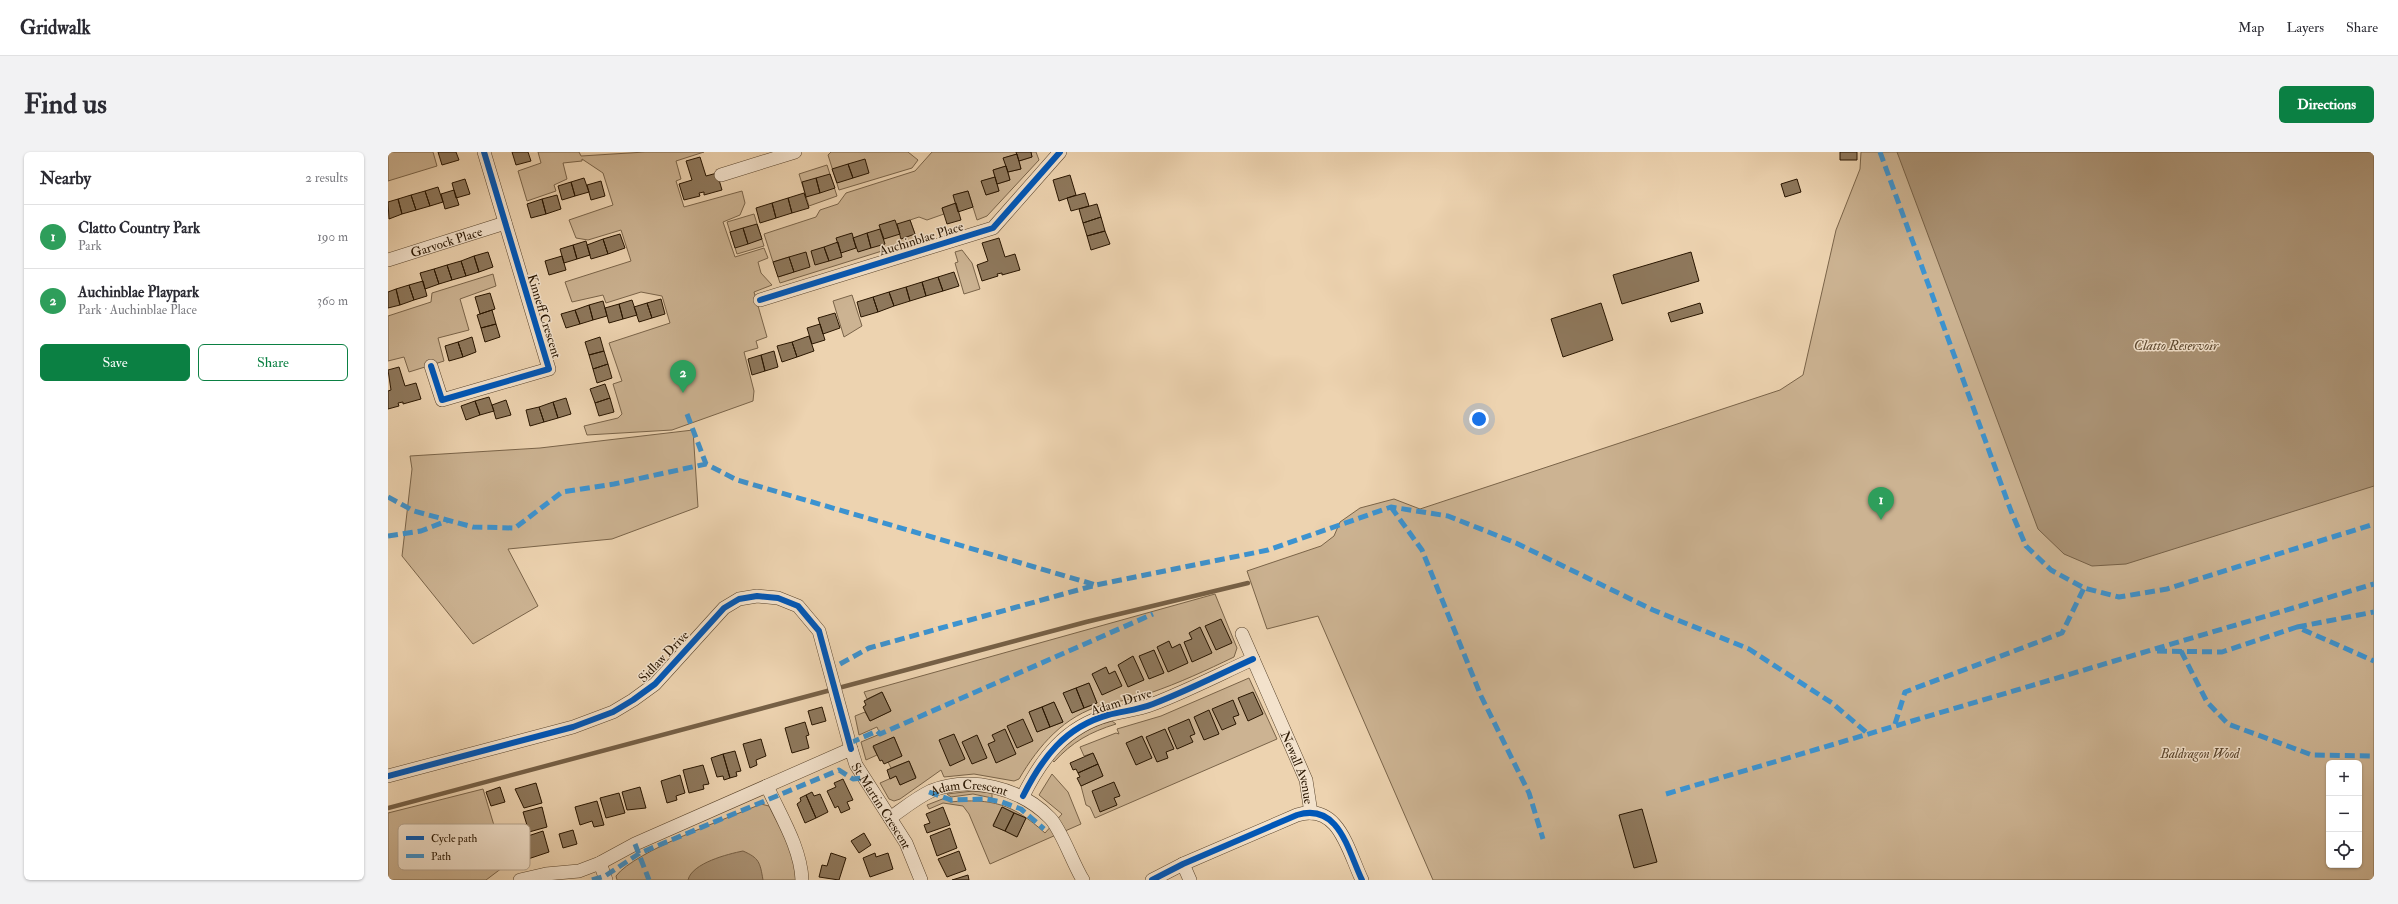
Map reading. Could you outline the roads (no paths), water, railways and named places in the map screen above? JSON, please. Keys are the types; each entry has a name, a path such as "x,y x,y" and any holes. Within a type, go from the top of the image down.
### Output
{"street":[{"name":"Kinneff Crescent","path":"431,366 442,400 549,369 484,152"},
{"path":"721,175 795,152"},
{"name":"Auchinblae Place","path":"760,300 993,228 1060,152"},
{"name":"Garvock Place","path":"388,260 505,223"},
{"name":"Sidlaw Drive","path":"388,776 574,727 613,712 634,700 654,684 673,665 708,623 724,608 739,599 757,596 778,598 798,606 819,631 832,674 851,749"},
{"path":"1242,634 1253,659"},
{"name":"Newall Avenue","path":"1253,659 1306,780 1311,813 1325,816 1337,825 1362,880"},
{"name":"Adam Drive","path":"1023,796 1042,760 1055,745 1073,731 1109,714 1135,710 1153,704 1253,659"},
{"name":"St Martin Crescent","path":"520,880 546,874 578,871 600,863 635,844 851,749 856,765 906,843 921,880"},
{"name":"Adam Crescent","path":"890,818 915,800 931,791 948,787 971,784 998,788 1023,796 1051,819 1083,880"},
{"path":"767,786 795,849 801,868 802,880"},
{"path":"1152,880 1183,864 1297,815 1311,813"},
{"path":"600,863 606,880"},
{"path":"1183,864 1190,880"}],"water":[{"name":"Clatto Reservoir","path":"1897,152 2374,152 2374,486 2126,564 2092,566 2064,554 2038,529"},
{"path":"743,851 758,861 763,880 688,880 691,874 703,864 729,854"}],"waterway":[{"path":"388,808 1086,622 1248,583"}],"place":[{"name":"Auchinblae Playpark","path":"683,393"},
{"name":"Clatto Country Park","path":"1881,520"}],"park label":[{"name":"Baldragon Wood","path":"2200,753"}]}
